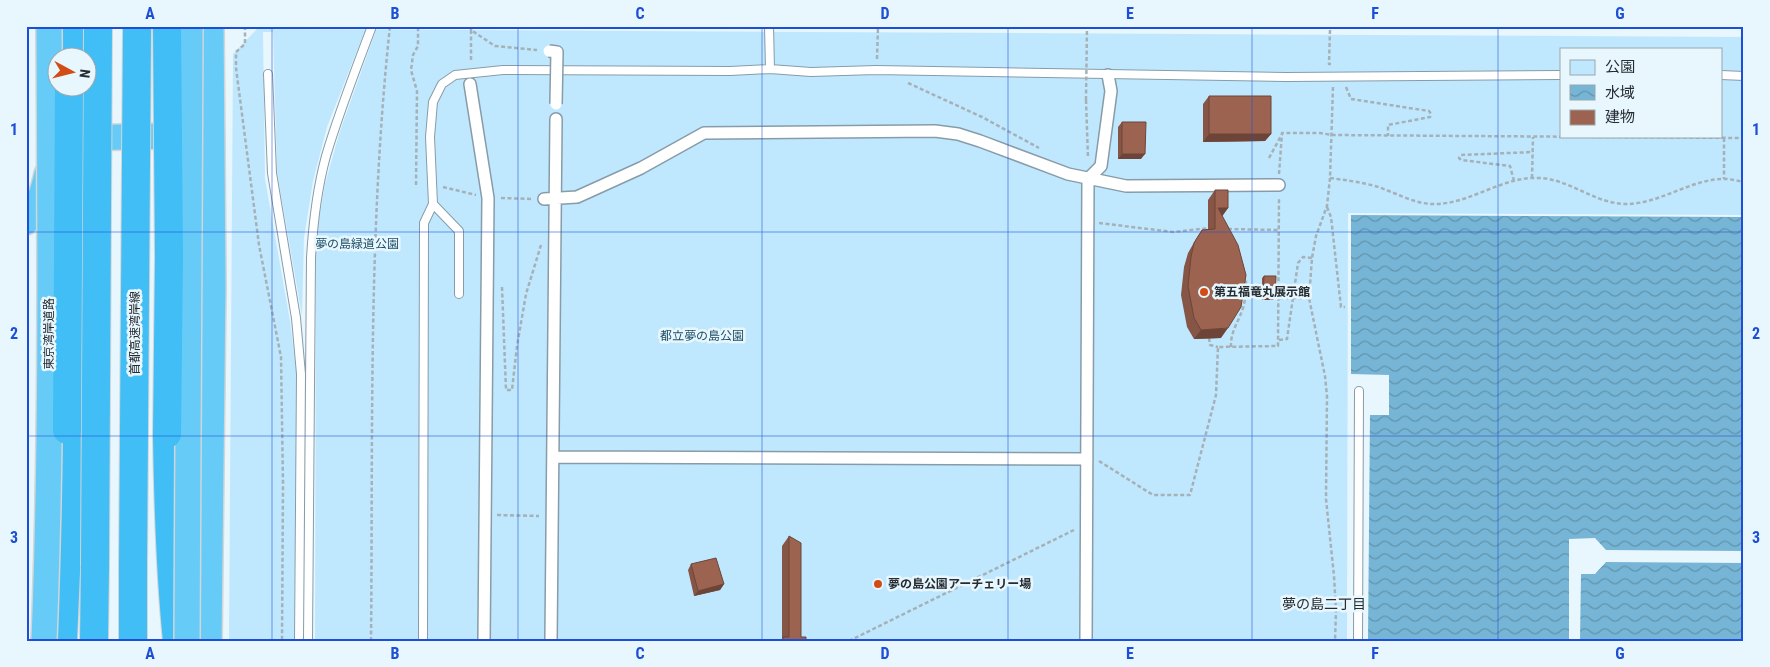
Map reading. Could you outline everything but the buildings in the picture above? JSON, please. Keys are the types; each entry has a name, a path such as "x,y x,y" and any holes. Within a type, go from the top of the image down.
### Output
{"highway":[{"name":"東京湾岸道路","path":"44,641 49,347 49,26"},
{"path":"70,48 71,26"},
{"path":"94,641 98,26"},
{"name":"首都高速湾岸線","path":"133,641 137,26"},
{"path":"167,26 169,257 168,522 177,641"},
{"path":"186,641 190,26"},
{"path":"209,641 213,286 211,26"},
{"path":"63,641 67,548 69,98"},
{"path":"26,222 35,211 42,195 49,159 53,148 59,142 67,138 170,136 182,145 187,153 194,244 201,269 213,286"}],"street":[{"path":"549,51 557,52 556,104"},
{"path":"1086,641 1088,179 1101,166 1111,90 1108,75"},
{"path":"470,84 492,198 484,641"},
{"path":"552,641 554,237 549,199 556,119"},
{"path":"549,199 576,197 641,168 704,133 935,132 958,134 980,140 1068,174 1126,186 1279,185"},
{"path":"554,457 1087,456"}],"lane":[{"path":"308,641 310,268 313,222 326,157 372,26"},
{"path":"770,26 770,69"},
{"path":"423,641 424,223 433,204 430,137 433,102 442,84 455,75 504,70 730,71 770,69 812,72 876,70 1276,77 1560,75"},
{"path":"268,74 272,172 296,318 301,374 299,641"},
{"path":"1722,75 1744,76"},
{"path":"433,204 459,231 459,294"},
{"path":"1358,641 1359,391"}],"path":[{"path":"245,26 245,44 236,52 236,68 259,245 281,356 283,484 282,641"},
{"path":"371,641 376,210 390,26"},
{"path":"416,185 416,91 411,70 413,55 418,46 418,26"},
{"path":"1087,26 1088,179"},
{"path":"878,27 876,70 982,117 1046,152"},
{"path":"471,28 495,46 549,51"},
{"path":"471,28 471,61"},
{"path":"1330,30 1329,64 1338,65"},
{"path":"1335,641 1334,576 1326,499 1327,396 1325,376 1309,298 1312,258 1316,236 1327,206 1330,178 1333,86 1345,85 1351,99 1429,111 1431,114 1430,117 1388,126 1388,136"},
{"path":"1282,133 1560,137"},
{"path":"1269,158 1282,133"},
{"path":"1209,338 1210,345 1218,347 1278,346 1279,185 1282,133"},
{"path":"1532,137 1532,178"},
{"path":"1724,179 1724,138 1744,138"},
{"path":"1514,182 1510,166 1461,160 1459,158 1461,155 1533,152"},
{"path":"1330,178 1376,187 1417,202 1433,205 1465,199 1514,182 1532,178 1540,178 1558,183 1606,202 1624,204 1643,203 1710,181 1724,179 1744,182"},
{"path":"443,187 492,198 549,199"},
{"path":"1327,206 1331,217 1341,307 1345,307"},
{"path":"1107,223 1173,232 1208,228 1216,229"},
{"path":"1208,228 1208,234"},
{"path":"1229,237 1224,229 1279,230"},
{"path":"501,280 506,390 512,390 526,294 544,237 554,237"},
{"path":"1278,340 1287,339 1298,263 1303,258 1312,258"},
{"path":"1231,347 1230,338 1243,307 1246,277"},
{"path":"1279,298 1309,298"},
{"path":"1087,456 1153,495 1190,495 1216,395 1218,347"},
{"path":"485,515 553,516"},
{"path":"849,641 1087,523"}],"green space":[{"name":"都立夢の島公園","path":"257,29 1744,37 1744,215 1348,213 1347,641 315,641 316,238 325,184 340,131 375,33 364,33 327,127 313,181 304,238 302,316 277,172 273,32 263,32 265,179 290,321 297,377 294,641 229,641 233,54"}],"water":[{"path":"1351,215 1744,217 1744,641 1368,641 1370,415 1389,415 1389,375 1351,374"}],"pier":[{"path":"1595,538 1606,550 1744,551 1744,563 1606,562 1595,574 1581,574 1580,641 1569,641 1569,539"}],"place":[{"name":"第五福竜丸展示館","path":"1204,292"},
{"name":"夢の島公園アーチェリー場","path":"878,584"}],"district":[{"name":"夢の島二丁目","path":"1324,604"}],"park label":[{"name":"夢の島緑道公園","path":"357,244"}]}
